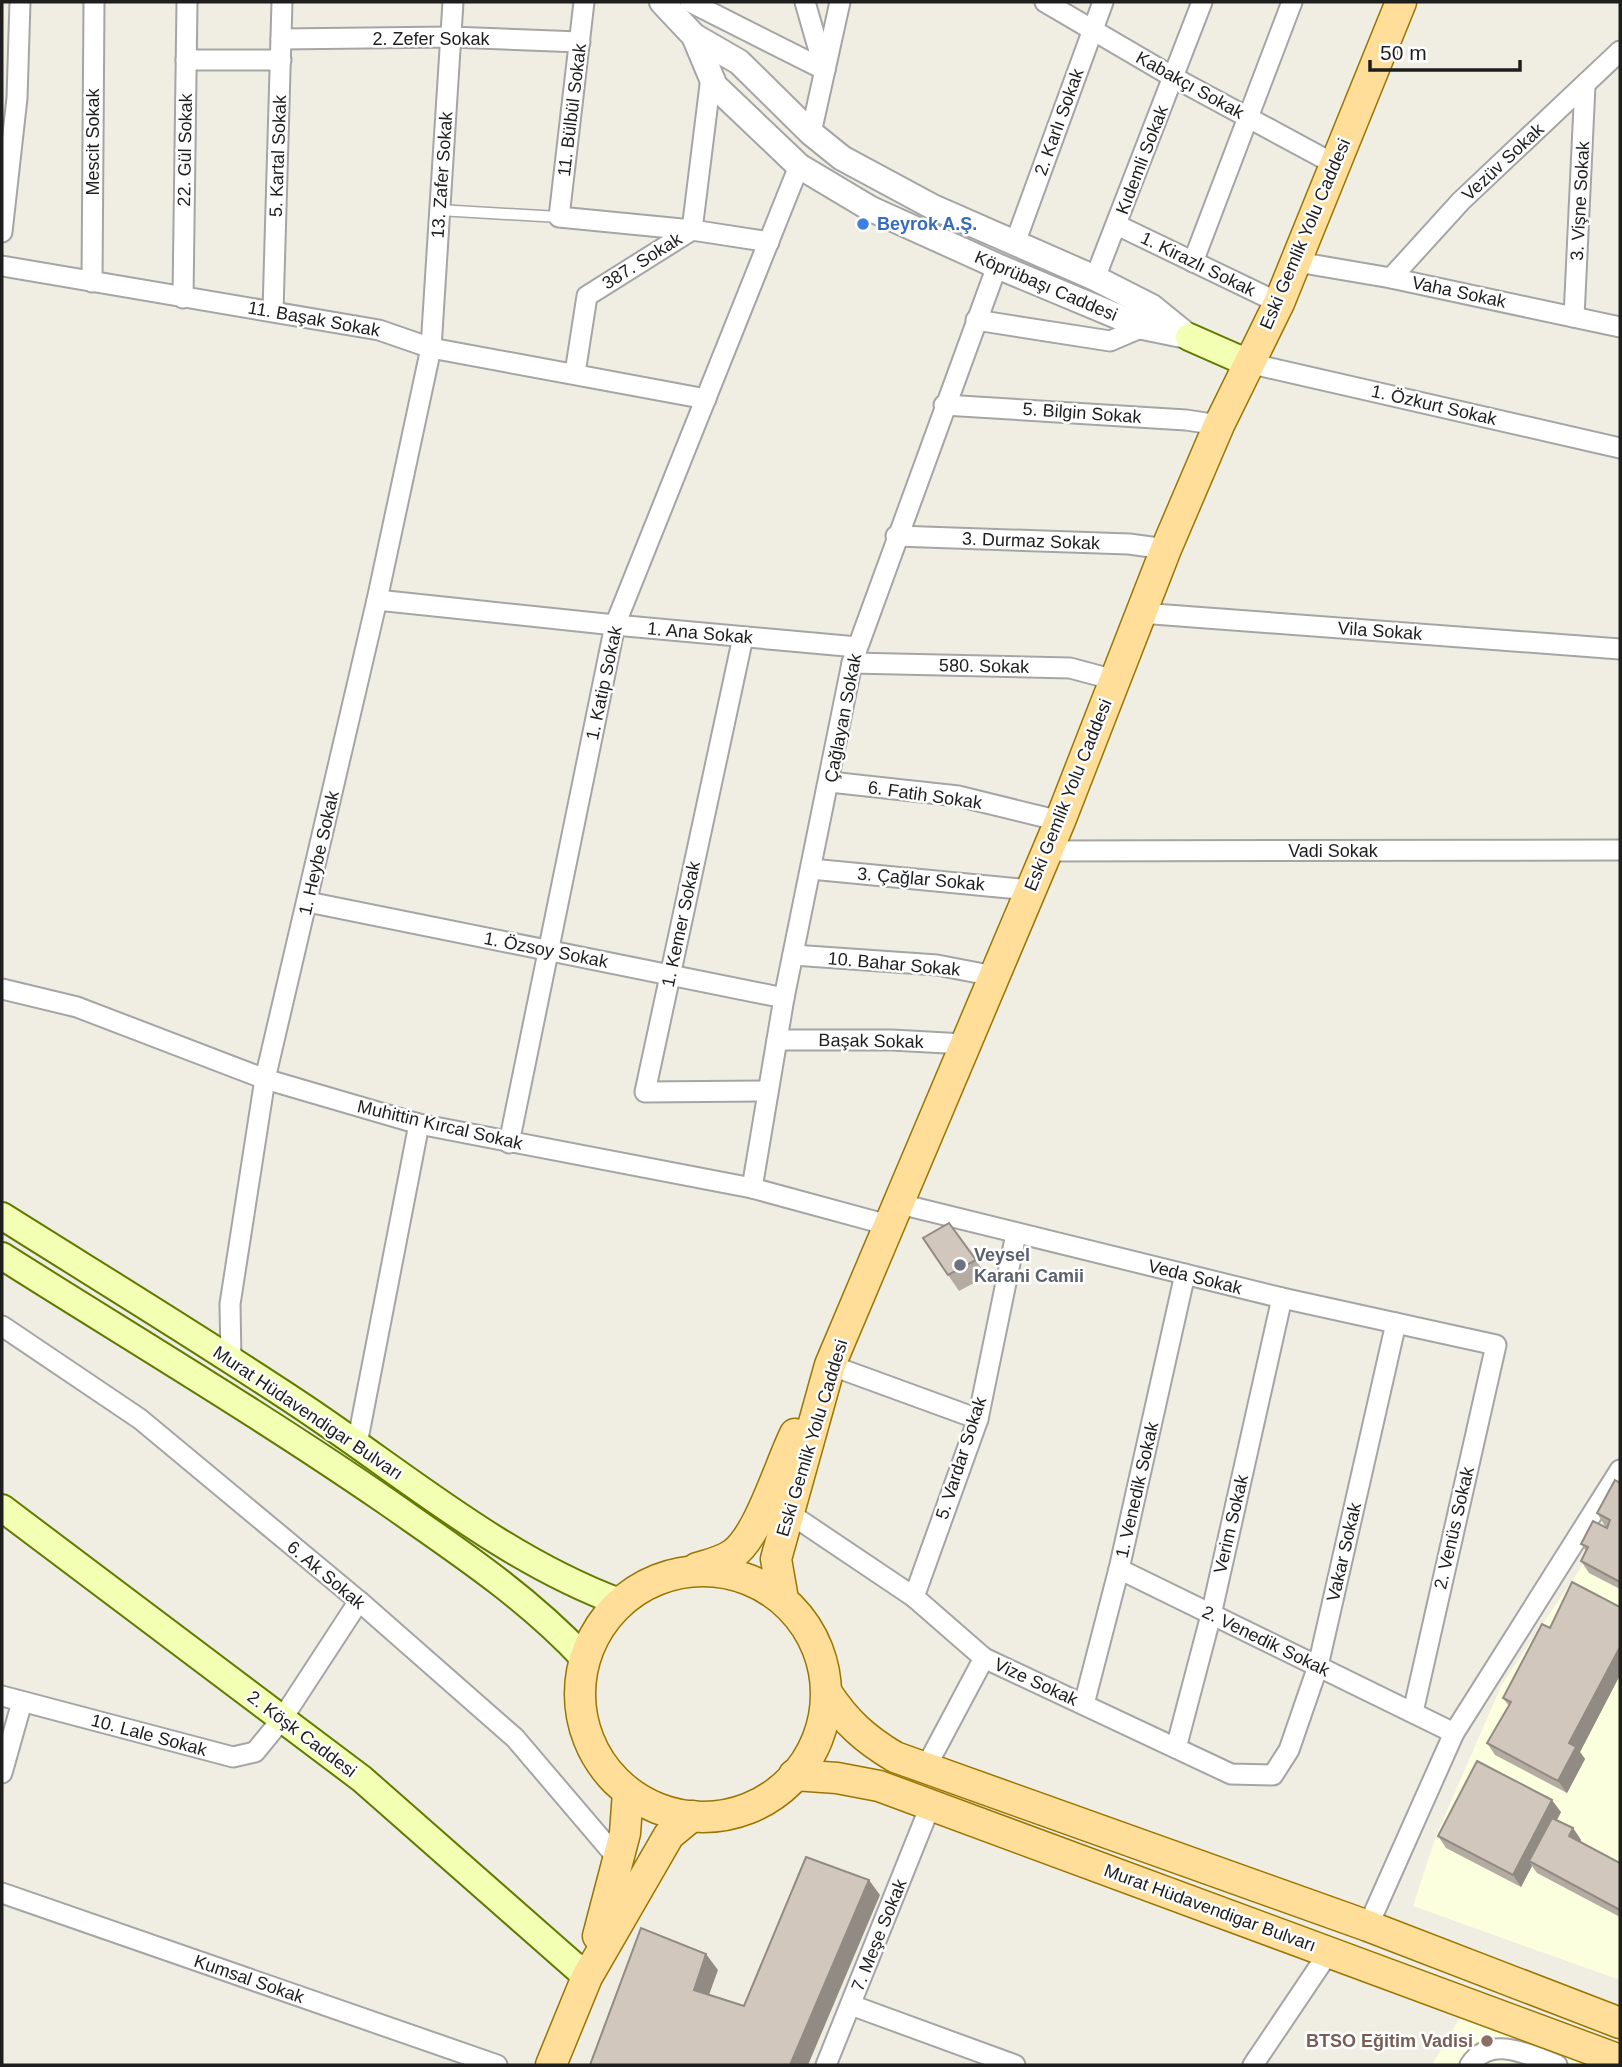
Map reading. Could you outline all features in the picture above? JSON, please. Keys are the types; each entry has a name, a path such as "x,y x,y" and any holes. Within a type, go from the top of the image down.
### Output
{"main road":[{"name":"Eski Gemlik Yolu Caddesi","path":"783,1599 776,1559 830,1365 1060,821 1166,550 1219,425 1279,303 1401,2"},
{"name":"Köprübaşı Caddesi","path":"1189,337 1248,363"},
{"name":"Murat Hüdavendigar Bulvarı","path":"2,1216 231,1361 485,1532 574,1586 619,1602"},
{"name":"Murat Hüdavendigar Bulvarı","path":"2,1256 326,1460 471,1560 548,1620 584,1658"},
{"path":"682,1572 718,1571 741,1577 783,1599 807,1626 817,1647 822,1658 827,1693 822,1729 807,1761 782,1790 749,1809 712,1818 673,1815 638,1800 608,1775 588,1743 579,1706 584,1658 595,1632 619,1602 648,1582 682,1572 721,1561 735,1553 753,1528 830,1365"},
{"name":"2. Köşk Caddesi","path":"2,1508 362,1779 587,1977"},
{"path":"827,1693 846,1722 895,1757 1368,1926 1620,2023"},
{"name":"Murat Hüdavendigar Bulvarı","path":"794,1775 836,1778 879,1786 1620,2060"},
{"path":"551,2065 587,1977 619,1860 627,1819 628,1792"},
{"path":"587,1977 669,1835 692,1816"}],"street":[{"path":"2,232 9,97 20,2"},
{"name":"Mescit Sokak","path":"92,282 94,2"},
{"name":"22. Gül Sokak","path":"183,298 187,2"},
{"name":"5. Kartal Sokak","path":"273,311 282,2"},
{"name":"13. Zafer Sokak","path":"431,348 453,2"},
{"name":"11. Bülbül Sokak","path":"559,218 584,2"},
{"name":"Köprübaşı Caddesi","path":"662,2 694,36 739,62 811,133 842,158 881,181 1095,278 1147,317"},
{"path":"690,2 825,70"},
{"path":"805,2 825,70"},
{"path":"811,133 840,2"},
{"name":"Kabakçı Sokak","path":"1045,2 1173,77 1336,165"},
{"name":"2. Karlı Sokak","path":"1015,243 1103,2"},
{"name":"Kıdemli Sokak","path":"1095,278 1202,2"},
{"path":"1193,261 1292,2"},
{"name":"Köprübaşı Caddesi","path":"694,36 715,86 799,166 871,209 997,265 1147,317 1189,337"},
{"name":"2. Zefer Sokak","path":"281,39 451,37 580,42"},
{"name":"Vezüv Sokak","path":"1391,278 1461,201 1620,51"},
{"path":"186,60 281,60"},
{"name":"387. Sokak","path":"692,230 712,77"},
{"name":"3. Vişne Sokak","path":"1574,317 1585,85"},
{"name":"1. Katip Sokak","path":"509,1143 615,625 799,166"},
{"path":"559,218 692,230"},
{"name":"1. Kirazlı Sokak","path":"1117,225 1279,303"},
{"name":"387. Sokak","path":"575,373 587,296 692,230 769,242"},
{"name":"Vaha Sokak","path":"1297,261 1391,278 1620,327"},
{"name":"Çağlayan Sokak","path":"752,1188 784,998 854,655 997,265"},
{"name":"11. Başak Sokak","path":"2,266 379,330 431,348 706,399"},
{"path":"976,320 1111,341 1147,317"},
{"name":"1. Heybe Sokak","path":"231,1361 230,1304 265,1079 377,600 431,348"},
{"name":"1. Özkurt Sokak","path":"1248,363 1620,448"},
{"name":"5. Bilgin Sokak","path":"944,405 1186,420 1219,425"},
{"name":"3. Durmaz Sokak","path":"896,536 1129,544 1166,550"},
{"name":"1. Ana Sokak","path":"377,600 743,637 854,655"},
{"name":"Vila Sokak","path":"1140,613 1620,649"},
{"name":"1. Kemer Sokak","path":"743,637 645,1092 768,1091"},
{"name":"580. Sokak","path":"854,655 1070,668 1115,680"},
{"name":"6. Fatih Sokak","path":"830,782 958,796 1060,821"},
{"name":"Vadi Sokak","path":"1046,851 1620,850"},
{"name":"3. Çağlar Sokak","path":"811,869 1030,890"},
{"name":"1. Özsoy Sokak","path":"308,902 784,998"},
{"name":"10. Bahar Sokak","path":"793,955 937,965 994,976"},
{"name":"Muhittin Kırcal Sokak","path":"2,989 77,1007 265,1079 419,1124 892,1214"},
{"name":"Başak Sokak","path":"777,1041 892,1040 964,1044"},
{"path":"356,1444 419,1124"},
{"name":"Veda Sokak","path":"892,1214 1016,1234 1282,1298 1496,1345"},
{"name":"5. Vardar Sokak","path":"914,1597 978,1419 1016,1234"},
{"name":"1. Venedik Sokak","path":"1084,1704 1119,1569 1185,1274"},
{"name":"Verim Sokak","path":"1177,1748 1211,1615 1282,1298"},
{"name":"Vakar Sokak","path":"1273,1775 1289,1750 1318,1666 1396,1323"},
{"name":"6. Ak Sokak","path":"2,1326 140,1419 359,1601 515,1738 619,1860"},
{"name":"2. Venüs Sokak","path":"1413,1712 1496,1345"},
{"path":"830,1365 978,1419"},
{"path":"1368,1926 1454,1733 1620,1470"},
{"name":"Vize Sokak","path":"789,1513 914,1597 984,1658 1231,1774 1273,1775"},
{"name":"2. Venedik Sokak","path":"1119,1569 1454,1733"},
{"name":"10. Lale Sokak","path":"2,1696 233,1757 255,1752 282,1719 359,1601"},
{"path":"926,1767 984,1658"},
{"path":"2,1773 22,1702"},
{"name":"7. Meşe Sokak","path":"826,2065 931,1804"},
{"name":"Kumsal Sokak","path":"2,1893 497,2065"},
{"path":"1253,2065 1329,1952"},
{"path":"851,2005 1015,2065"},
{"path":"1470,2065 1475,2057 1508,2047 1557,2065"}],"lane":[{"path":"439,210 559,218"}],"shaded area":[{"path":"1620,1496 1620,1980 1413,1906 1436,1836 1502,1684 1578,1572"},
{"name":"BTSO Eğitim Vadisi","path":"1461,2016 1592,2065 1432,2065"}],"building":[{"path":"949,1223 976,1260 948,1275 923,1238"},
{"path":"1615,1480 1620,1483 1620,1582 1581,1561 1588,1547 1581,1544 1593,1521 1607,1528 1610,1520 1597,1513"},
{"path":"1572,1582 1620,1607 1620,1647 1569,1743 1576,1747 1558,1781 1487,1743 1511,1702 1503,1698 1542,1624 1550,1628"},
{"path":"1477,1761 1552,1800 1513,1875 1438,1836"},
{"path":"1552,1818 1573,1828 1569,1836 1620,1863 1620,1910 1529,1861"},
{"path":"806,1857 869,1880 790,2065 590,2065 641,1928 706,1954 694,1990 744,2006"}],"place":[{"name":"Beyrok A.Ş.","path":"863,224"},
{"name":"Veysel Karani Camii","path":"960,1265"},
{"name":"BTSO Eğitim Vadisi","path":"1487,2041"}]}
